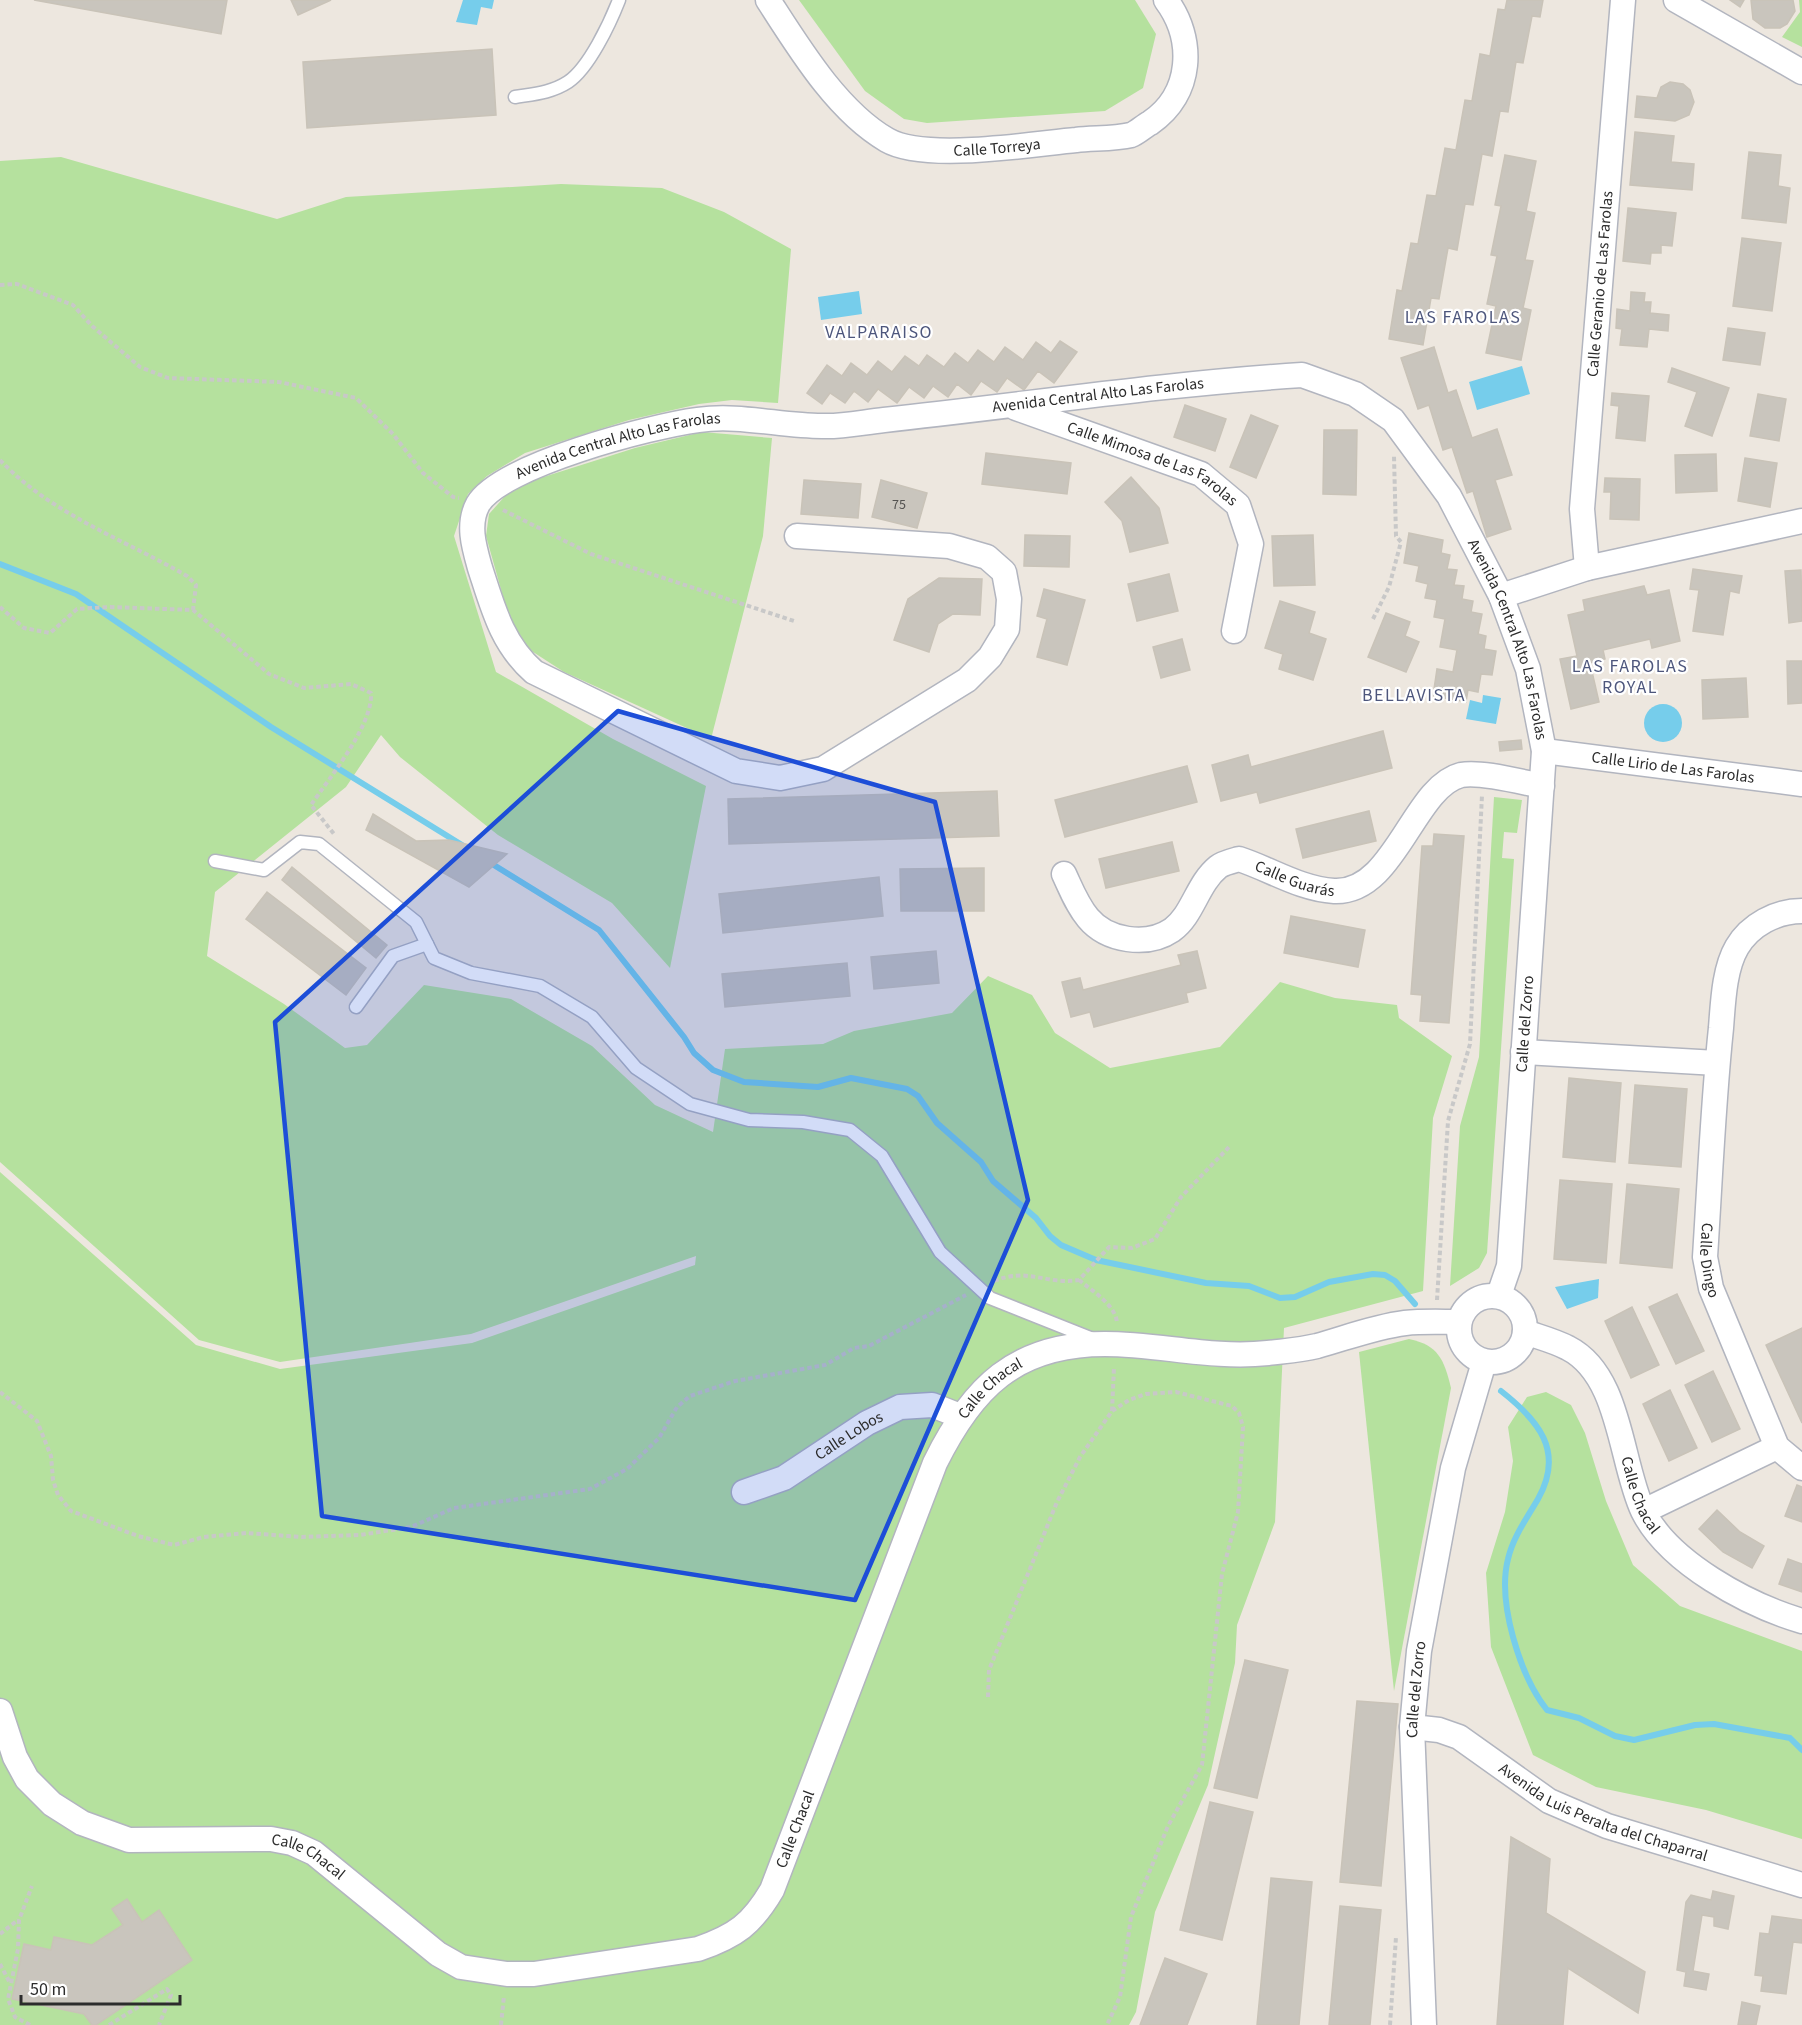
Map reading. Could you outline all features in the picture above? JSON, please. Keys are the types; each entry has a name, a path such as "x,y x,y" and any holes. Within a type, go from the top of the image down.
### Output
{"street":[{"name":"Calle Torreya","path":"768,0 837,98 863,124 890,142 924,150 992,148 1132,135 1163,114 1180,88 1187,48 1178,16 1166,0"},
{"name":"Calle Geranio de Las Farolas","path":"1587,568 1581,509 1623,0"},
{"path":"1676,0 1802,72"},
{"name":"Avenida Central Alto Las Farolas","path":"479,502 499,484 529,466 627,436 699,420 733,419 824,427 1302,375 1354,394 1394,420 1449,496 1501,596 1528,669 1544,751"},
{"name":"Calle Mimosa de Las Farolas","path":"1011,406 1201,474 1238,506 1251,544 1234,631"},
{"path":"479,502 471,522 476,553 505,639 520,659 534,672 736,771 780,778 823,769 967,680 990,657 1006,628 1009,599 1004,572 987,557 949,546 797,536"},
{"path":"1501,596 1587,568 1802,521"},
{"name":"Calle Lirio de Las Farolas","path":"1544,751 1802,784"},
{"name":"Calle del Zorro","path":"1499,1295 1509,1266 1544,751"},
{"name":"Calle Guarás","path":"1064,874 1076,900 1089,920 1108,934 1131,939 1154,938 1173,929 1192,904 1203,884 1219,866 1239,859 1308,886 1336,891 1364,883 1388,861 1413,822 1444,784 1461,775 1483,776 1542,786"},
{"name":"Calle Dingo","path":"1802,911 1773,916 1751,929 1736,948 1728,975 1717,1063 1705,1257 1711,1288 1777,1447 1802,1468"},
{"path":"1522,1052 1717,1063"},
{"path":"1499,1295 1517,1306 1523,1315 1525,1332 1521,1346 1514,1354 1495,1362 1484,1362 1465,1349 1460,1338 1447,1322 1476,1299 1499,1295"},
{"name":"Calle Chacal","path":"0,1711 15,1757 27,1779 52,1804 82,1823 129,1840 271,1839 292,1843 314,1853 438,1954 461,1967 507,1974 534,1974 698,1948 721,1941 742,1929 759,1912 776,1879 935,1463 960,1416 986,1385 1008,1369 1067,1347 1111,1336 1218,1355 1266,1353 1315,1346 1376,1328 1447,1322"},
{"name":"Calle Chacal","path":"1525,1332 1569,1349 1586,1362 1600,1382 1611,1404 1629,1469 1644,1511 1663,1539 1719,1583 1760,1606 1802,1621"},
{"name":"Calle del Zorro","path":"1424,2025 1412,1727 1419,1651 1454,1468 1484,1362"},
{"name":"Calle Lobos","path":"744,1492 783,1478 867,1423 900,1407 932,1405 960,1416"},
{"path":"1644,1511 1777,1447"},
{"name":"Avenida Luis Peralta del Chaparral","path":"1412,1727 1439,1730 1459,1737 1549,1801 1607,1826 1802,1885"}],"lane":[{"path":"515,97 544,93 569,81 600,43 619,0"},
{"path":"215,861 264,870 300,842 319,844 416,922 434,958 471,973 540,986 592,1017 636,1068 690,1104 749,1120 803,1122 850,1130 882,1156 940,1252 990,1298 1111,1336"},
{"path":"356,1007 393,956 427,944"}],"path":[{"path":"0,285 17,284 73,305 92,326 140,367 168,378 279,382 356,398 393,434 423,473 453,497 479,502 517,515 591,554 794,621"},
{"path":"1373,619 1389,587 1400,553 1401,542 1396,536 1393,459 1403,433"},
{"path":"0,460 21,482 77,519 187,576 196,585 193,610"},
{"path":"0,607 24,628 50,633 77,609 110,607 193,610 269,675 304,688 351,684 371,693 372,706 360,729 310,805 331,828 348,867"},
{"path":"1447,1322 1448,1121 1470,1044 1483,776"},
{"path":"1079,1280 1109,1247 1132,1248 1155,1239 1181,1197 1230,1146"},
{"path":"0,1392 37,1421 51,1456 53,1480 58,1495 71,1512 138,1536 174,1545 204,1537 246,1533 302,1537 360,1535 411,1527 454,1508 590,1489 627,1469 659,1438 677,1407 690,1396 745,1379 825,1365 854,1348 869,1346 957,1301 979,1287 1021,1273 1057,1280 1079,1280 1104,1300 1117,1319 1111,1336"},
{"path":"1112,1411 1114,1367"},
{"path":"988,1697 989,1670 1057,1502 1080,1457 1112,1411 1129,1400 1146,1394 1176,1392 1232,1406 1239,1413 1243,1426 1238,1512 1222,1574 1202,1765 1168,1826 1131,1917 1120,1997 1107,2025"},
{"path":"30,2025 15,2017 8,1999 18,1949 19,1920 32,1886"},
{"path":"0,1934 19,1920"},
{"path":"0,1964 10,1984"},
{"path":"501,2025 507,1974"},
{"path":"109,2025 167,1989 171,1995 170,2002 159,2025"}],"highlighted area":[{"path":"618,711 935,802 1028,1200 855,1600 322,1516 275,1022"}],"green space":[{"path":"799,0 1135,0 1156,34 1143,88 1105,111 927,123 904,119 865,91"},
{"path":"1799,0 1802,0 1802,47 1782,37 1800,12"},
{"path":"61,157 277,219 346,197 561,184 662,188 724,212 791,249 778,403 732,400 699,404 629,420 525,453 487,476 468,494 454,536 496,672 613,739 706,786 670,968 612,903 498,835 400,757 381,735 346,787 215,892 207,956 284,1004 345,1048 367,1045 424,985 511,999 592,1046 655,1105 713,1132 725,1049 823,1044 854,1031 952,1013 988,976 1032,995 1055,1033 1110,1068 1220,1047 1280,982 1335,998 1397,1005 1399,1018 1452,1056 1433,1118 1423,1291 1284,1328 1275,1522 1237,1625 1235,1663 1208,1785 1155,1912 1136,2012 1129,2025 0,2025 0,1172 196,1345 280,1369 472,1343 695,1265 696,1256 471,1334 280,1362 199,1340 0,1162 0,161"},
{"path":"702,432 772,438 763,536 711,739 564,672 530,650 509,618 486,536 489,514 506,495 534,480 635,448"},
{"path":"1494,797 1522,800 1517,833 1504,832 1502,858 1514,859 1487,1253 1479,1268 1450,1286 1460,1126 1479,1057"},
{"path":"1409,1339 1433,1349 1446,1369 1451,1388 1394,1691 1359,1352"},
{"path":"1546,1392 1571,1405 1585,1433 1606,1501 1633,1565 1680,1606 1802,1651 1802,1839 1706,1810 1596,1787 1533,1755 1491,1647 1486,1573 1505,1512 1513,1461 1508,1427 1527,1397"}],"water":[{"path":"463,0 494,0 492,9 481,7 477,25 456,22"},
{"path":"859,291 862,314 821,320 818,297"},
{"path":"1522,366 1530,394 1477,410 1469,382"},
{"path":"1483,695 1501,698 1496,724 1466,719 1470,700 1482,703"},
{"path":"1663,704 1677,709 1682,723 1677,737 1663,742 1649,737 1644,723 1649,709"},
{"path":"1599,1279 1598,1298 1567,1309 1555,1287"}],"building":[{"path":"34,0 227,0 221,34"},
{"path":"291,0 331,0 298,15"},
{"path":"1507,0 1543,0 1540,17 1532,16 1523,63 1516,62 1508,112 1500,111 1492,156 1482,154 1473,205 1465,204 1457,250 1448,248 1439,299 1431,298 1423,345 1389,339 1397,290 1402,291 1411,243 1418,244 1427,195 1436,196 1445,148 1456,150 1465,100 1472,101 1480,54 1490,56 1498,9 1505,10"},
{"path":"1730,0 1744,0 1740,7"},
{"path":"1751,0 1793,0 1795,11 1787,24 1780,28 1765,28 1753,19"},
{"path":"492,49 496,115 307,128 303,62"},
{"path":"1670,82 1683,84 1690,90 1694,102 1689,115 1675,121 1635,117 1637,96 1657,98 1661,87"},
{"path":"1635,132 1674,136 1671,162 1694,164 1692,190 1630,185"},
{"path":"1749,152 1781,155 1778,186 1790,188 1786,223 1742,218"},
{"path":"1505,155 1536,161 1526,211 1535,213 1525,260 1533,261 1523,308 1531,310 1521,360 1486,353 1496,306 1487,304 1497,256 1491,255 1501,206 1495,205"},
{"path":"1628,208 1676,213 1672,246 1661,245 1661,253 1651,253 1650,264 1623,261"},
{"path":"1742,238 1781,243 1772,311 1733,306"},
{"path":"1631,292 1645,293 1644,302 1651,302 1650,313 1669,315 1668,331 1649,329 1647,347 1620,345 1622,329 1616,328 1617,309 1630,311"},
{"path":"1728,328 1765,333 1760,365 1723,360"},
{"name":"VALPARAISO","path":"1060,341 1077,352 1054,383 1038,371 1024,390 1007,378 997,392 981,381 971,395 957,384 948,397 933,386 924,398 909,387 897,403 878,389 868,402 854,391 845,403 830,393 822,404 807,393 827,365 842,376 851,363 867,375 878,361 892,372 905,356 919,366 927,355 944,367 955,353 968,363 978,350 994,362 1005,347 1023,360 1036,342 1051,353"},
{"path":"1434,347 1448,393 1456,390 1472,438 1497,429 1512,475 1495,480 1511,529 1487,537 1473,491 1467,493 1452,447 1443,450 1429,405 1418,409 1401,358"},
{"path":"1672,368 1729,388 1712,436 1685,426 1697,392 1668,382"},
{"path":"1612,393 1649,396 1645,441 1616,438 1619,406 1611,405"},
{"path":"1758,394 1786,399 1779,441 1750,436"},
{"path":"1185,405 1226,419 1215,451 1174,437"},
{"path":"1251,415 1278,426 1256,478 1230,467"},
{"path":"1324,430 1357,430 1356,495 1323,494"},
{"path":"986,453 1071,463 1067,494 982,484"},
{"path":"1716,454 1717,491 1676,493 1675,455"},
{"path":"1745,458 1777,463 1770,507 1738,501"},
{"path":"1131,477 1159,508 1168,543 1130,552 1122,521 1105,502"},
{"path":"1605,478 1640,479 1639,520 1610,519 1611,492 1604,492"},
{"path":"804,480 861,484 858,518 801,514"},
{"path":"881,480 927,493 917,528 872,517"},
{"path":"1409,533 1443,540 1441,553 1450,555 1447,569 1457,570 1454,585 1464,586 1462,599 1473,601 1471,612 1482,614 1478,634 1486,636 1484,649 1496,651 1492,675 1481,674 1478,692 1468,690 1466,702 1433,696 1437,669 1453,672 1457,650 1440,647 1445,619 1434,617 1437,600 1425,598 1428,584 1416,581 1419,566 1404,563"},
{"path":"1025,535 1070,536 1069,567 1024,566"},
{"path":"1313,535 1315,585 1274,586 1272,536"},
{"path":"1693,569 1742,576 1739,593 1730,591 1723,635 1693,631 1699,590 1690,589"},
{"path":"1801,570 1802,621 1789,623 1785,571"},
{"path":"1169,574 1178,611 1137,621 1128,584"},
{"path":"939,578 982,579 980,615 953,614 938,624 929,652 894,640 908,599"},
{"path":"1644,586 1647,595 1669,590 1680,641 1652,648 1650,639 1603,650 1605,659 1590,663 1599,702 1571,709 1560,659 1577,656 1568,615 1585,611 1583,600"},
{"path":"1044,589 1085,600 1067,665 1037,657 1047,619 1037,616"},
{"path":"1280,601 1315,612 1309,633 1326,639 1313,680 1279,669 1283,654 1265,648"},
{"path":"1386,613 1410,622 1405,636 1419,642 1406,672 1368,657"},
{"path":"1182,639 1190,670 1161,678 1153,647"},
{"path":"1787,661 1802,661 1802,703 1788,704"},
{"path":"1746,678 1748,717 1703,719 1702,680"},
{"path":"1383,731 1392,768 1260,803 1257,792 1221,801 1212,765 1248,755 1251,767"},
{"path":"1521,740 1522,749 1500,751 1499,742"},
{"path":"1187,766 1197,802 1065,837 1055,800"},
{"path":"997,791 999,836 729,844 728,799"},
{"path":"1369,811 1376,841 1303,858 1296,829"},
{"path":"373,814 416,841 449,840 507,854 469,887 366,830"},
{"path":"1434,834 1464,836 1449,1023 1420,1021 1422,995 1411,994 1422,846 1433,846"},
{"path":"1172,842 1179,871 1106,888 1099,859"},
{"path":"292,867 387,945 376,958 282,880"},
{"path":"984,868 984,911 901,911 900,869"},
{"path":"879,877 883,916 723,933 719,894"},
{"path":"267,892 366,968 346,995 246,919"},
{"path":"1291,916 1365,930 1358,967 1284,953"},
{"path":"936,951 939,983 874,989 871,957"},
{"path":"1197,951 1206,988 1186,993 1188,1002 1094,1027 1090,1012 1071,1017 1062,982 1080,978 1083,990 1181,965 1178,955"},
{"path":"847,963 850,996 725,1007 722,974"},
{"path":"1569,1078 1621,1083 1615,1162 1563,1157"},
{"path":"1635,1085 1687,1089 1681,1167 1629,1163"},
{"path":"1560,1180 1612,1184 1606,1263 1554,1259"},
{"path":"1627,1184 1679,1189 1672,1268 1620,1263"},
{"path":"1677,1294 1704,1351 1676,1364 1649,1307"},
{"path":"1632,1307 1659,1365 1631,1378 1605,1321"},
{"path":"1802,1328 1802,1423 1766,1345"},
{"path":"1713,1371 1740,1429 1712,1442 1685,1385"},
{"path":"1670,1390 1697,1448 1669,1461 1643,1404"},
{"path":"1797,1485 1802,1487 1802,1522 1785,1516"},
{"path":"1717,1510 1740,1532 1764,1546 1752,1568 1723,1552 1699,1529"},
{"path":"1788,1559 1802,1564 1802,1592 1779,1584"},
{"path":"1245,1660 1288,1670 1257,1798 1214,1788"},
{"path":"1357,1701 1398,1704 1381,1886 1340,1882"},
{"path":"1210,1802 1253,1812 1222,1940 1180,1930"},
{"path":"1511,1837 1550,1859 1546,1913 1645,1972 1638,2013 1568,1968 1563,2025 1497,2025"},
{"path":"1271,1878 1312,1882 1299,2025 1257,2025"},
{"path":"1713,1891 1734,1896 1728,1929 1714,1926 1714,1917 1702,1915 1693,1971 1709,1974 1706,1990 1684,1986 1686,1972 1677,1970 1686,1902 1691,1895 1711,1900"},
{"path":"127,1899 142,1922 159,1910 192,1960 96,2025 92,2025 84,2014 12,1999 24,1944 51,1950 54,1937 92,1945 123,1925 112,1909"},
{"path":"1340,1906 1381,1910 1370,2025 1329,2025"},
{"path":"1772,1916 1802,1920 1802,1943 1793,1942 1786,1994 1761,1991 1763,1976 1755,1975 1760,1933 1769,1934"},
{"path":"1165,1958 1207,1974 1187,2025 1140,2025"},
{"path":"1742,2002 1760,2006 1756,2025 1738,2025"}],"waterway":[{"path":"0,564 76,594 271,727 462,845"},
{"path":"489,862 599,930 684,1037 694,1053 713,1070 744,1082 818,1087 851,1078 907,1089 918,1096 937,1123 981,1162 993,1181 1036,1218 1050,1236 1061,1245 1096,1260 1206,1283 1249,1286 1280,1298 1295,1297 1329,1282 1373,1274 1385,1275 1395,1281 1415,1304"},
{"path":"1501,1391 1536,1425 1544,1438 1548,1451 1549,1466 1546,1482 1513,1543 1505,1576 1508,1617 1513,1638 1528,1678 1547,1710 1579,1718 1615,1736 1634,1740 1695,1725 1714,1724 1790,1738 1802,1750"}],"district":[{"name":"LAS FAROLAS","path":"1463,317"},
{"name":"VALPARAISO","path":"879,332"},
{"name":"LAS FAROLAS ROYAL","path":"1630,676"},
{"name":"BELLAVISTA","path":"1414,695"}]}
